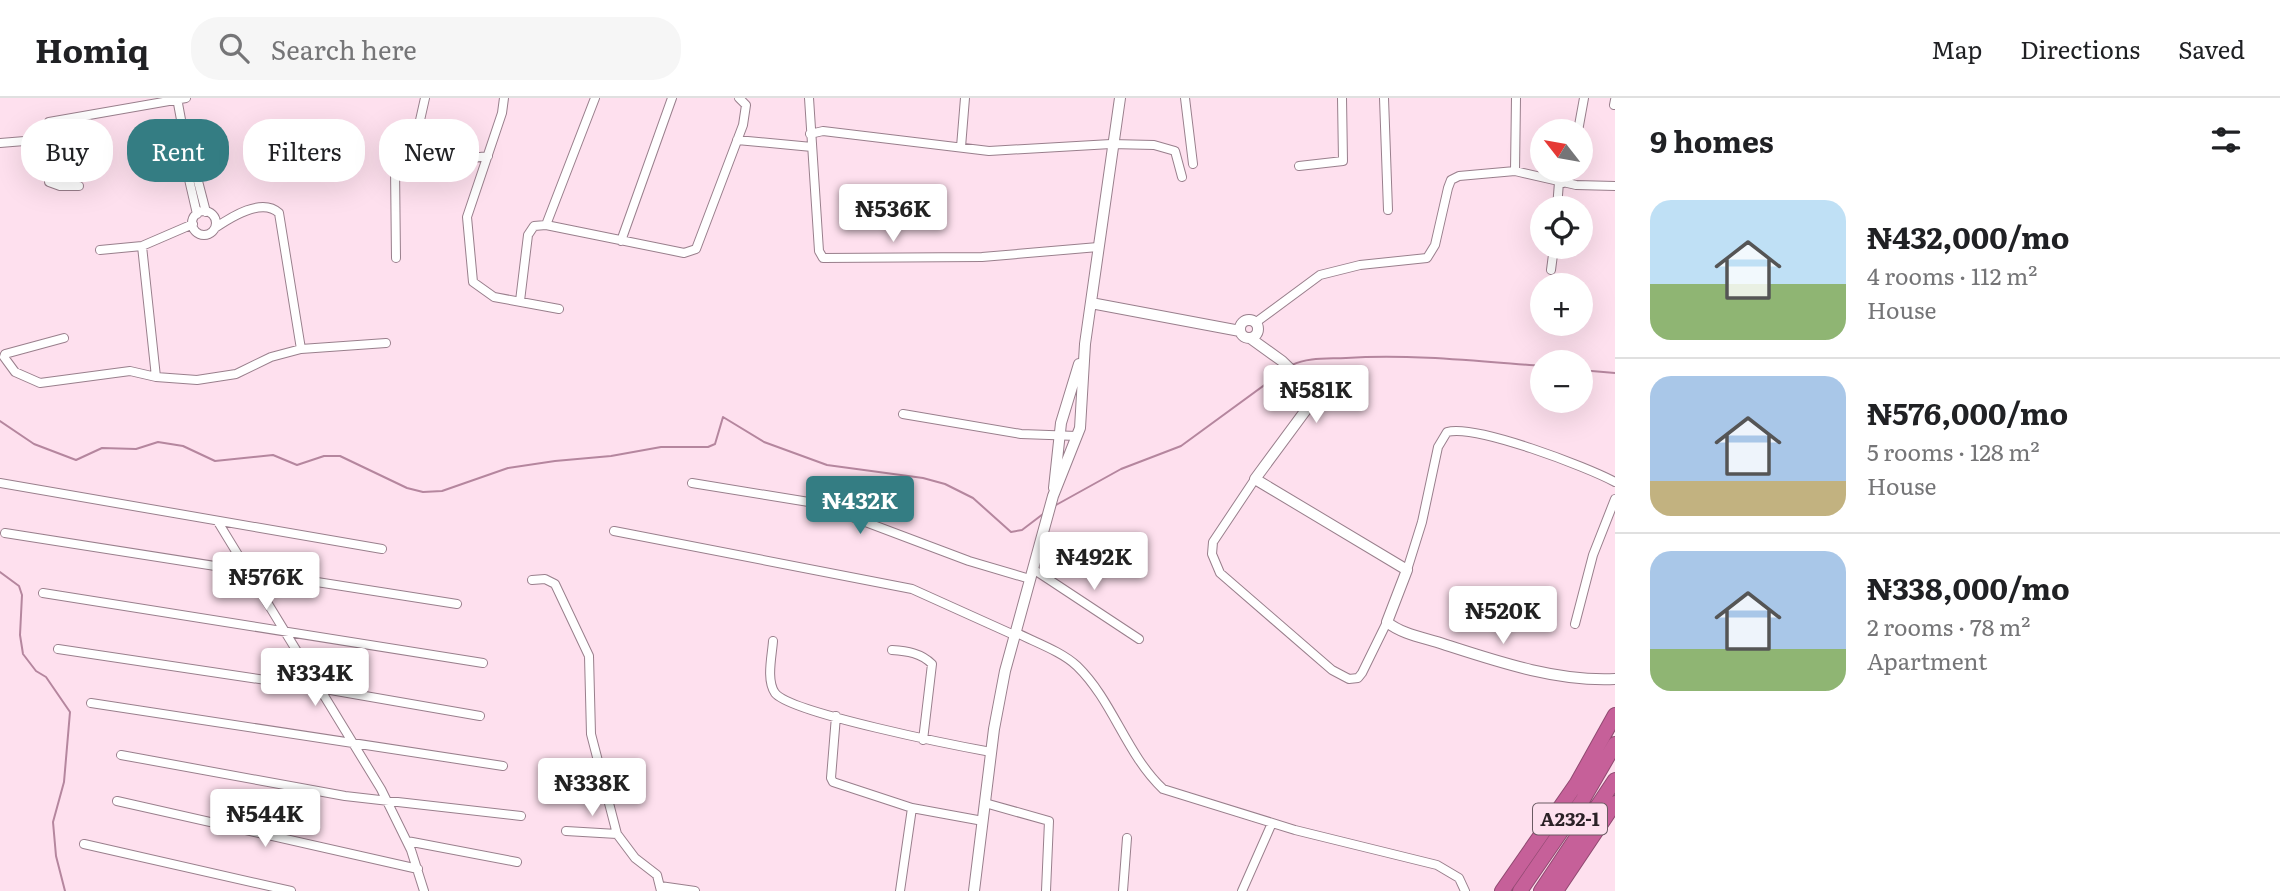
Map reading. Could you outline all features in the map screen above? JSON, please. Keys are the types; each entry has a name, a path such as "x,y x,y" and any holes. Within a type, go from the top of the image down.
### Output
{"highway":[{"path":"1502,891 1577,783 1615,715"},
{"name":"A232-1","path":"1520,891 1582,801 1615,744"},
{"name":"A232-1","path":"1541,891 1615,780"},
{"path":"1556,891 1615,803"}],"street":[{"path":"420,119 425,98"},
{"path":"504,98 467,217 473,282 484,292 559,309"},
{"path":"546,225 595,98"},
{"path":"621,241 672,98"},
{"path":"520,301 528,235 534,226 546,225 684,253 696,249 746,114 746,104 740,98"},
{"path":"809,98 819,251 823,258 982,257 1098,247"},
{"path":"961,147 965,98"},
{"path":"974,891 991,752 1015,634 1047,515 1077,436 1085,344 1111,144 1120,98"},
{"path":"1185,98 1193,164"},
{"path":"1299,166 1343,161 1342,98"},
{"path":"1384,98 1388,210"},
{"path":"1515,171 1516,98"},
{"path":"1580,119 1584,98"},
{"path":"67,119 181,99 187,152 185,162 204,213 216,221 215,228"},
{"path":"810,134 823,131 1017,151 1111,144 1169,148 1175,151 1182,177"},
{"path":"737,140 812,147"},
{"path":"0,144 21,142"},
{"path":"479,157 488,156"},
{"path":"1254,331 1320,275 1360,265 1427,258 1435,245 1451,180 1472,173 1515,171 1530,175"},
{"path":"49,182 60,186 79,186"},
{"path":"395,182 397,258"},
{"path":"1559,196 1561,182 1615,187"},
{"path":"180,230 208,235 234,216 259,207 271,207 279,213 301,349"},
{"path":"100,250 142,246 180,230 204,213 234,216"},
{"path":"193,223 197,233"},
{"path":"142,246 156,377"},
{"path":"1551,270 1552,259"},
{"path":"1091,303 1240,331 1245,321 1317,395 1213,542 1212,554 1220,573 1332,670 1349,679 1358,678 1362,673 1387,622 1407,570 1438,447 1447,432 1470,432 1566,460 1615,482"},
{"path":"64,338 43,341 5,354 4,358 15,372 40,383 130,371 156,377 197,380 236,374 271,357 301,349 386,343"},
{"path":"1053,496 1064,407 1085,344"},
{"path":"903,414 976,428 1077,436"},
{"path":"1255,479 1407,570"},
{"path":"0,483 382,549"},
{"path":"692,483 815,503 969,561 1031,574 1139,639"},
{"path":"1574,624 1593,555 1615,499"},
{"path":"218,522 355,743 407,841 424,891"},
{"path":"614,531 912,589 1076,664 1102,698 1151,777 1163,789 1272,823 1437,865 1459,878 1465,891"},
{"path":"5,533 457,604"},
{"path":"532,580 545,579 555,584 589,656 591,734 617,834 635,859 657,875 660,889 695,891"},
{"path":"43,593 483,663"},
{"path":"1387,622 1412,634 1507,663 1571,678 1615,679"},
{"path":"773,641 771,681 774,692 792,704 923,740 991,752"},
{"path":"58,649 319,688 480,716"},
{"path":"892,650 906,651 926,658 932,664 923,740"},
{"path":"91,703 503,766"},
{"path":"836,716 831,778 834,782 912,808 983,821"},
{"path":"121,755 345,796 521,816"},
{"path":"117,801 418,869"},
{"path":"985,803 1049,821 1046,891"},
{"path":"900,891 912,808"},
{"path":"1241,891 1272,823"},
{"path":"566,831 617,834"},
{"path":"1123,891 1128,838"},
{"path":"407,841 517,862"},
{"path":"84,844 291,891"}],"waterway":[{"path":"1292,365 1318,359 1395,357 1530,365"},
{"path":"1056,505 1121,469 1181,446 1285,370"},
{"path":"1593,371 1615,373"},
{"path":"0,421 34,444 76,460 102,448 136,449 158,442 183,446 215,461 273,455 297,465 324,456 340,456 407,488 423,492 442,491 508,468 611,456 661,447 708,447 715,444 723,417 764,442 827,465 923,478 945,484 973,498 1011,532 1022,530 1043,514"},
{"path":"0,572 19,586 22,595 20,635 23,654 36,671 46,677 70,712 64,782 53,822 56,856 65,891"}]}
